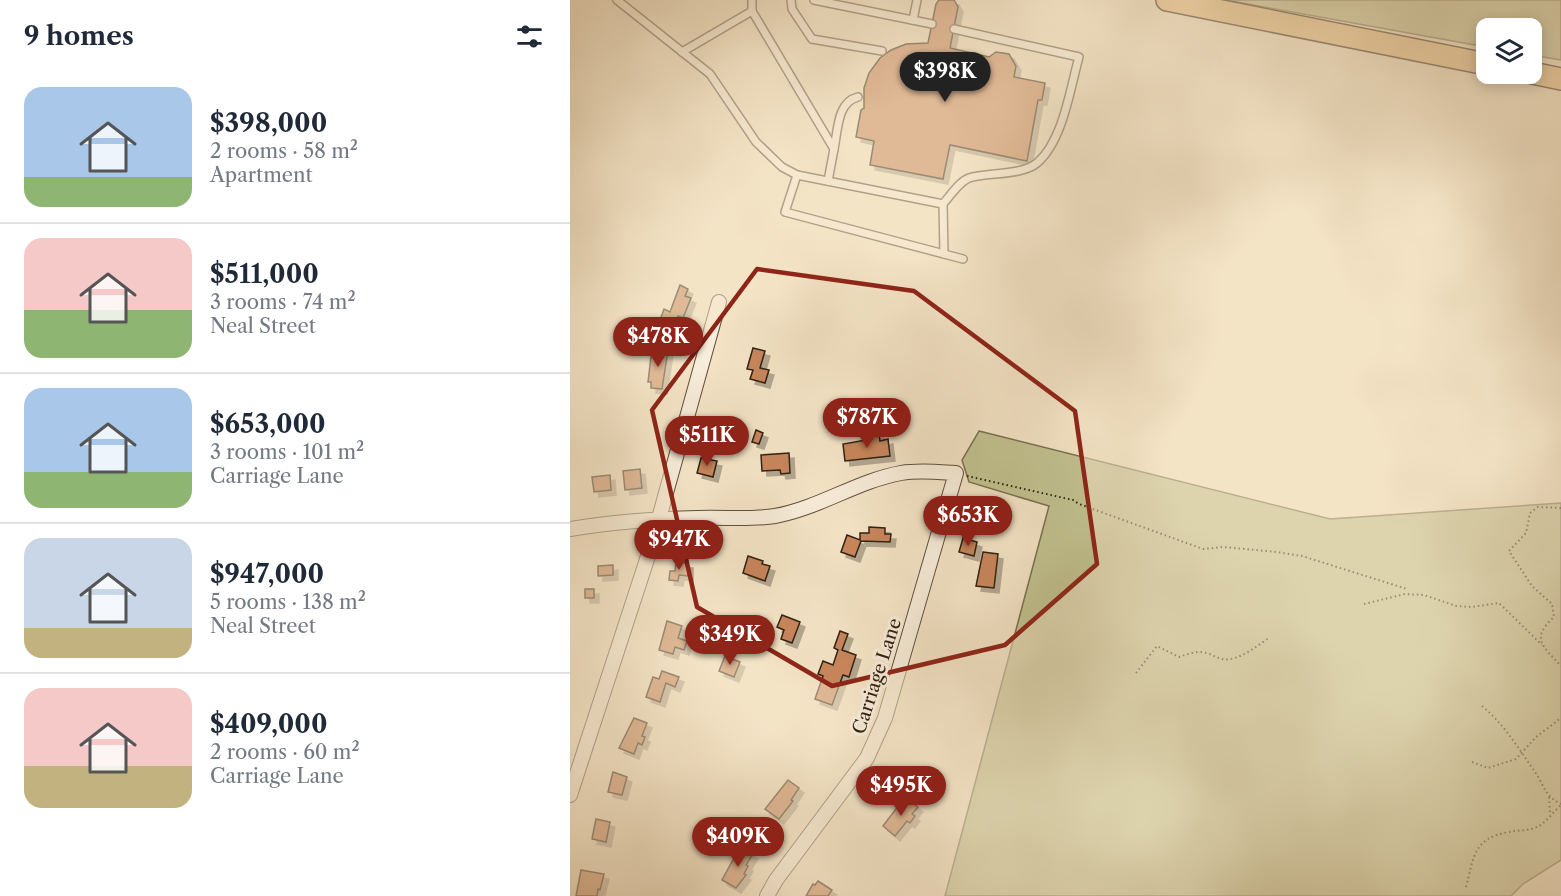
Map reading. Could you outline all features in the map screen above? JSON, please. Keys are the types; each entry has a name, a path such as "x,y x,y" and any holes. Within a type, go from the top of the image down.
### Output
{"main road":[{"path":"1175,1 1476,62"},
{"path":"1542,75 1561,79"}],"street":[{"path":"570,795 659,519 719,302"},
{"path":"570,529 659,519 757,518 809,506 877,479 902,473 929,471 956,474"},
{"name":"Carriage Lane","path":"767,896 776,880 867,758 877,739 956,474"}],"lane":[{"path":"617,0 711,75 756,142 782,167 797,175 942,204"},
{"path":"752,0 752,11 834,149"},
{"path":"791,0 792,9 812,39 882,51"},
{"path":"814,0 932,24"},
{"path":"914,20 917,0"},
{"path":"682,52 752,11"},
{"path":"944,254 942,204 968,179 1036,164 1061,126 1079,57 954,29"},
{"path":"828,181 842,107 849,99 858,97"},
{"path":"797,175 785,212 963,259"}],"path":[{"path":"956,474 1073,500 1203,549 1223,547 1302,556 1407,589"},
{"path":"1543,646 1540,636 1543,627 1554,617 1552,604 1532,586 1509,551 1526,533 1530,513 1538,507 1561,508"},
{"path":"1364,604 1405,594 1424,595 1456,606 1471,607 1499,603 1561,666"},
{"path":"1136,673 1157,646 1179,657 1195,652 1206,652 1217,658 1228,660 1237,658 1269,638"},
{"path":"1482,706 1496,718 1539,778 1549,797 1550,814"},
{"path":"1472,762 1488,768 1516,759 1536,736 1561,718"},
{"path":"1466,887 1475,850 1481,843 1500,834 1540,826 1561,804 1549,797"}],"highlighted area":[{"path":"757,269 914,291 1075,411 1097,564 1005,645 832,686 697,607 652,410"}],"green space":[{"path":"1226,0 1561,0 1561,60 1542,57 1542,18 1476,18 1476,45"},
{"path":"979,431 1330,519 1561,503 1561,860 1523,884 1511,896 945,896 1049,506 969,482 962,460"}],"building":[{"path":"939,0 954,0 958,7 950,48 989,57 996,52 1009,54 1016,66 1014,77 1045,83 1042,100 1038,100 1027,161 950,145 943,179 870,165 874,141 856,137 861,110 864,108 864,88 869,73 880,58 891,50 906,44 928,43 936,4"},
{"path":"680,285 688,289 685,296 691,298 683,318 678,316 673,328 659,323 664,309 670,312"},
{"path":"652,348 668,350 662,389 651,388 651,382 648,382"},
{"path":"753,348 765,351 760,368 769,370 765,383 750,379 753,370 747,369"},
{"path":"756,430 763,433 759,444 752,442"},
{"path":"879,433 880,441 888,439 890,456 845,461 843,444 872,439 871,434"},
{"path":"789,453 790,473 781,474 780,470 762,471 761,455"},
{"path":"701,458 717,461 713,477 697,473"},
{"path":"640,469 642,488 625,490 623,471"},
{"path":"610,475 611,490 594,492 592,477"},
{"path":"869,527 885,528 885,534 891,534 890,542 861,541 855,557 841,552 847,535 860,540 860,533 869,533"},
{"path":"963,538 977,542 974,556 959,552"},
{"path":"983,552 998,554 994,588 976,586"},
{"path":"748,556 770,566 765,581 743,573"},
{"path":"676,562 688,563 688,576 679,575 678,581 669,580 670,571 675,571"},
{"path":"613,565 613,575 598,576 598,566"},
{"path":"585,589 594,589 594,598 585,598"},
{"path":"782,615 800,622 792,643 781,639 784,630 777,627"},
{"path":"667,621 682,626 678,638 687,641 684,650 675,647 673,654 659,650"},
{"path":"840,631 848,634 842,650 856,655 849,677 843,675 832,705 815,699 823,676 818,674 823,661 833,665 838,650 834,648"},
{"path":"725,656 740,662 734,677 719,671"},
{"path":"662,671 679,677 675,687 666,683 660,702 646,697 653,677 659,679"},
{"path":"634,718 647,723 642,736 645,737 642,745 638,743 634,754 619,748"},
{"path":"613,772 627,777 622,795 608,792"},
{"path":"788,780 799,788 791,800 793,801 779,819 765,809"},
{"path":"905,797 918,807 912,814 915,816 910,823 907,821 895,836 883,826"},
{"path":"596,819 610,822 606,842 592,839"},
{"path":"740,847 753,854 746,865 748,866 744,874 746,875 736,888 722,880"},
{"path":"581,870 604,874 597,896 576,896"},
{"path":"818,881 832,890 828,896 806,896 813,884 815,885"}]}
